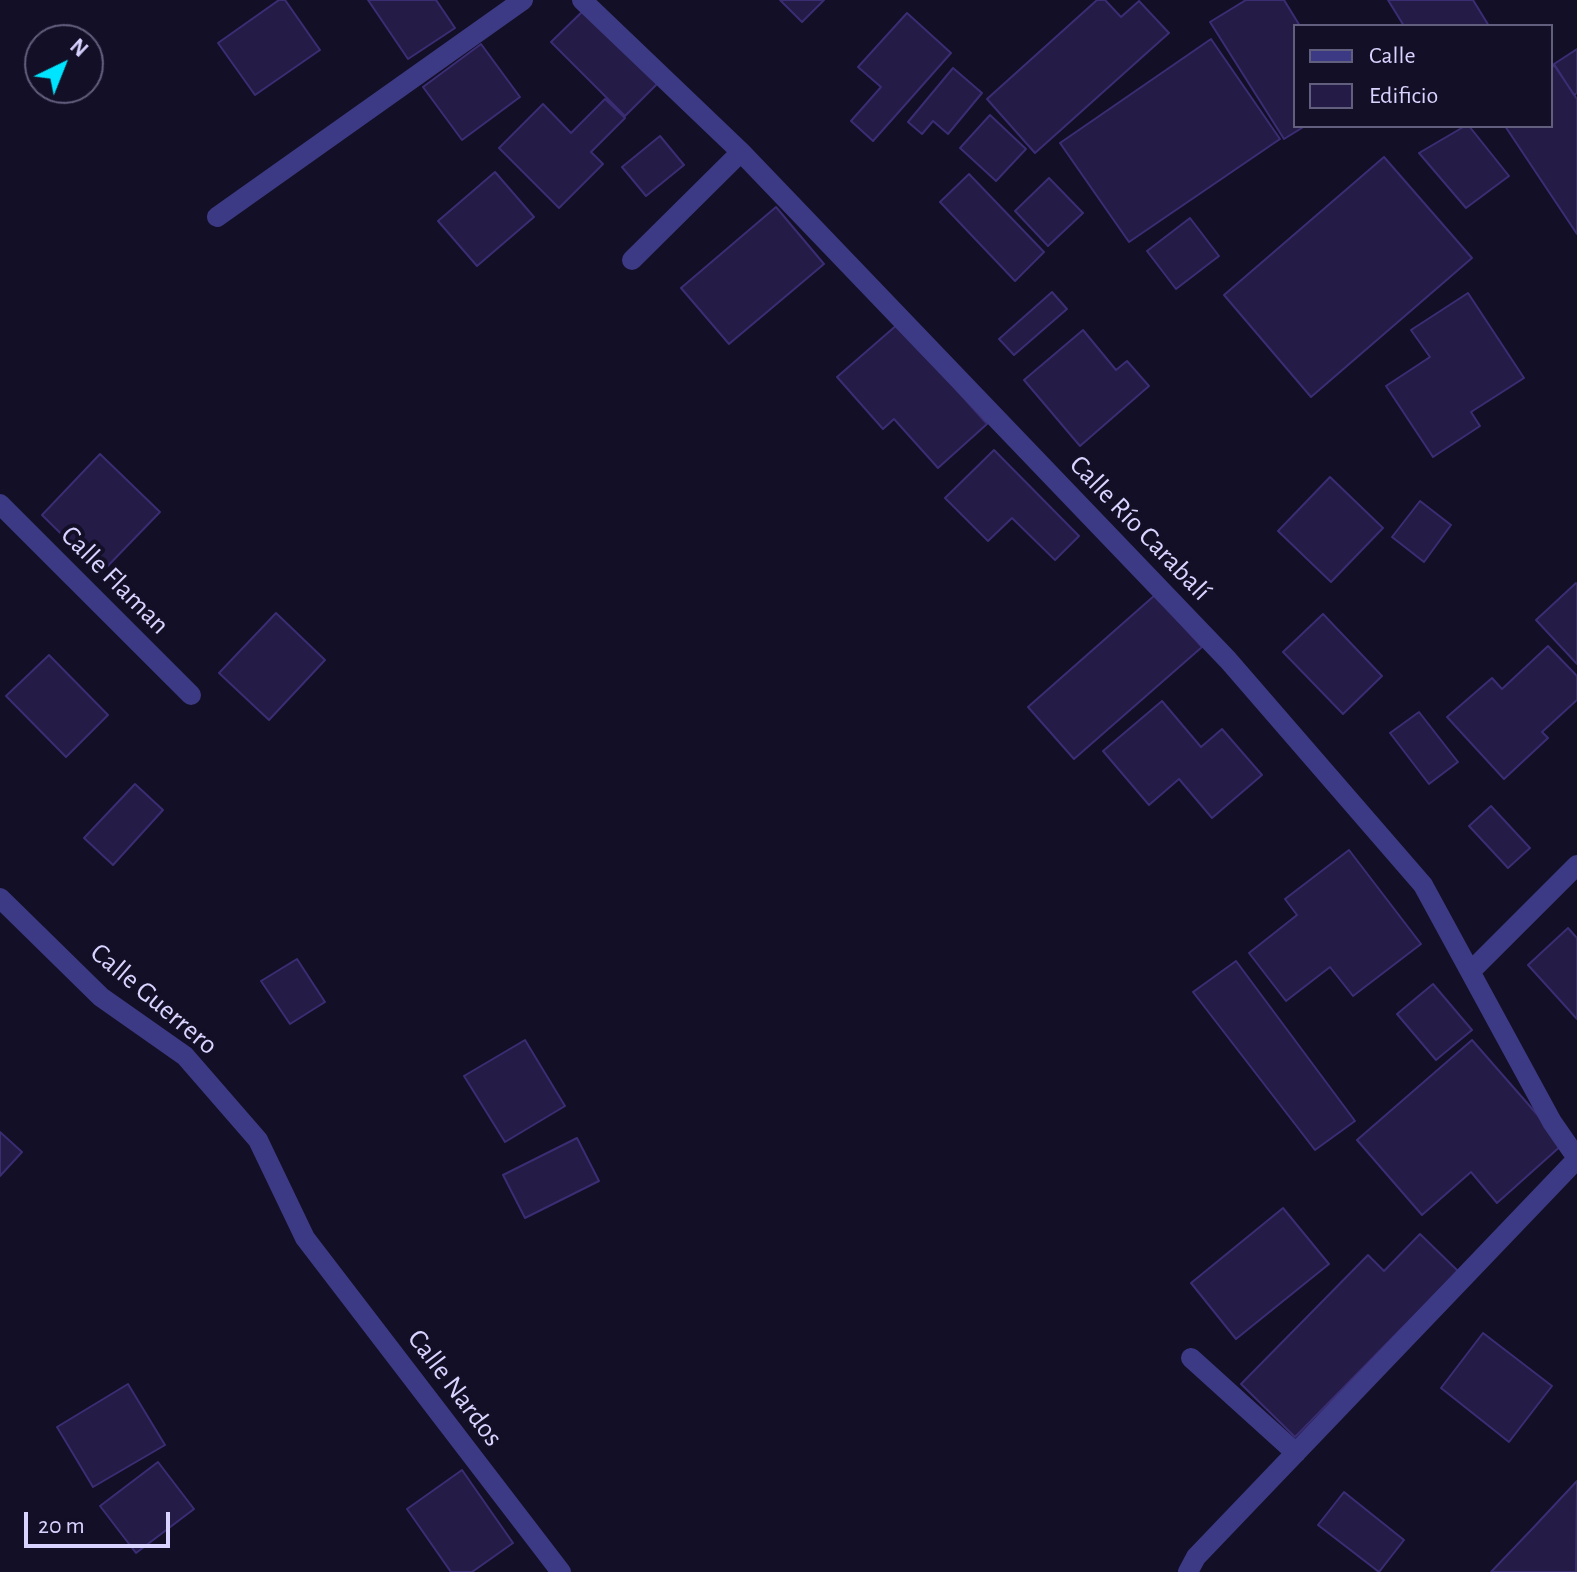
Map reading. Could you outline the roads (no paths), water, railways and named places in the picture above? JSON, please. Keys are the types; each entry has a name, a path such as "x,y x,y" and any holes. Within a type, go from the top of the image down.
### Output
{"street":[{"path":"217,217 523,0"},
{"name":"Calle Río Carabalí","path":"582,0 741,152 1228,660 1423,885 1552,1122 1577,1159"},
{"path":"632,260 741,152"},
{"name":"Calle Flaman","path":"0,504 191,695"},
{"path":"1471,971 1577,865"},
{"name":"Calle Guerrero","path":"0,898 101,997 185,1056 258,1140 305,1238"},
{"path":"1188,1572 1196,1557 1577,1159"},
{"name":"Calle Nardos","path":"305,1238 561,1572"},
{"path":"1191,1358 1296,1453"}]}
